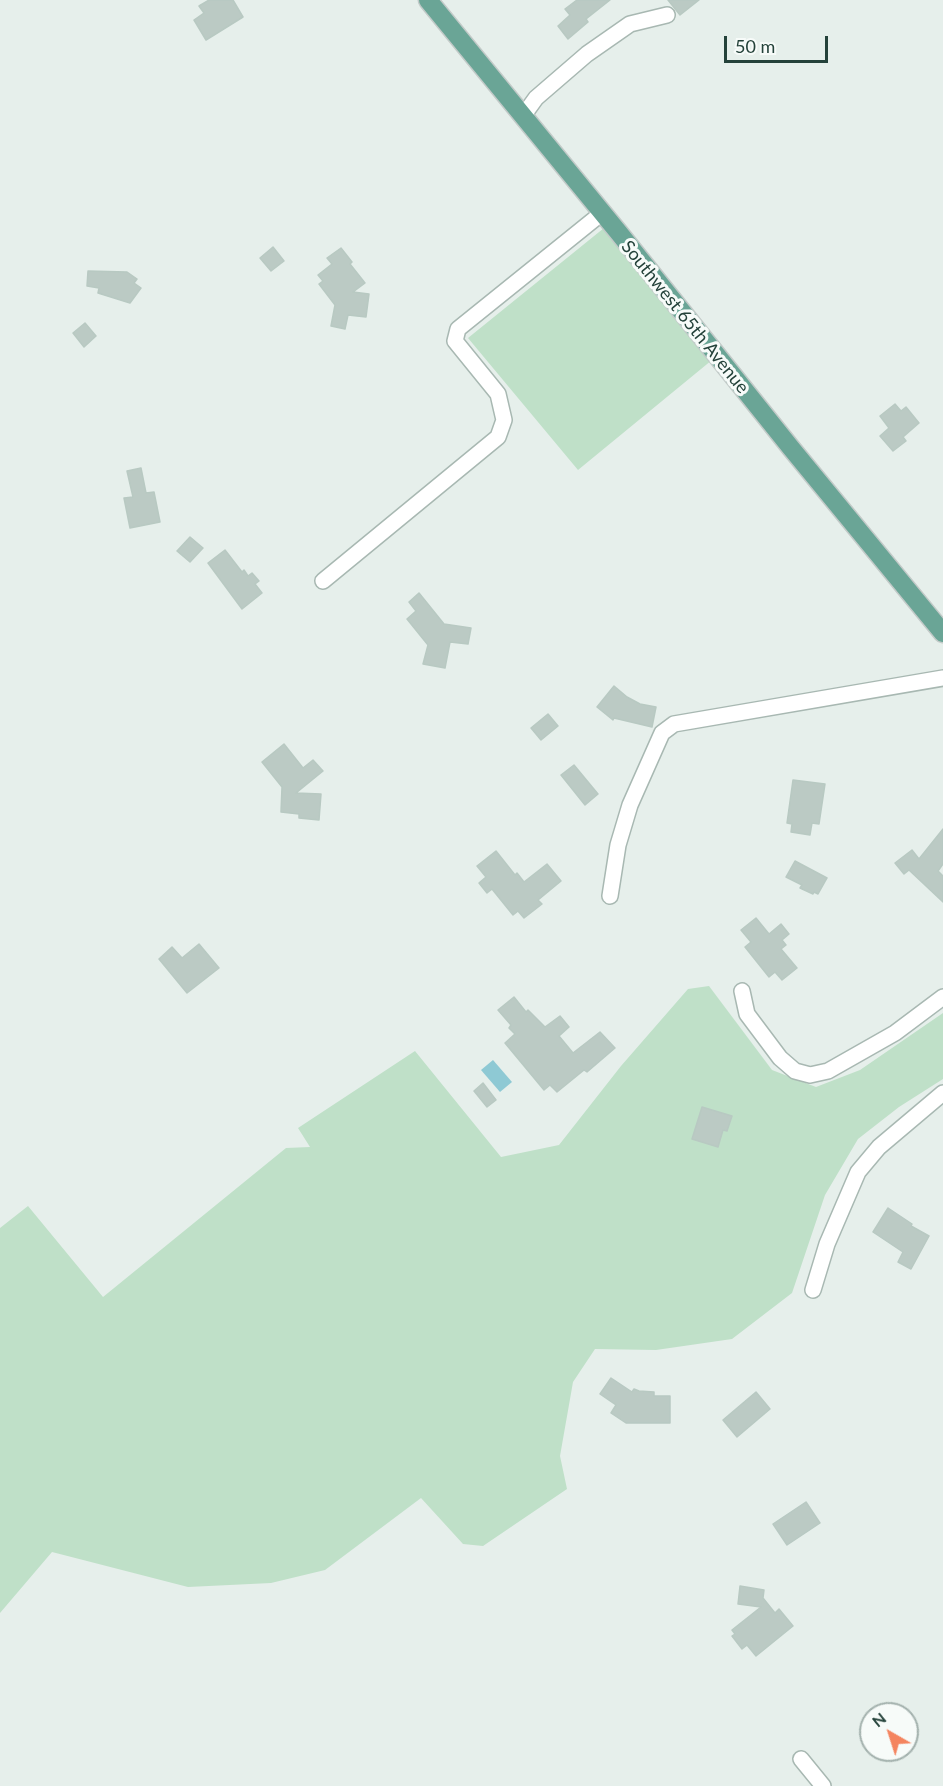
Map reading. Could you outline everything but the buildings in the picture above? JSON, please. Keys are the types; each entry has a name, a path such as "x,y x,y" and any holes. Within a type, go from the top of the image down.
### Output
{"main road":[{"name":"Southwest 65th Avenue","path":"428,0 943,633"}],"street":[{"path":"523,116 536,98 587,54 630,24 667,15"},
{"path":"323,581 498,436 504,420 498,394 455,341 458,329 602,213"},
{"path":"610,896 618,844 630,805 662,733 674,724 943,678"},
{"path":"742,991 747,1014 780,1058 795,1071 810,1075 828,1071 895,1033 943,997"},
{"path":"813,1290 827,1244 858,1172 879,1147 943,1093"},
{"path":"801,1759 823,1786"}],"green space":[{"path":"604,228 712,360 578,470 468,338"},
{"path":"709,986 772,1070 816,1087 860,1070 943,1013 943,1079 899,1107 858,1139 825,1195 792,1293 732,1339 656,1350 595,1349 573,1382 560,1456 567,1489 483,1546 463,1544 421,1498 325,1570 271,1583 188,1587 52,1552 0,1613 0,1228 28,1206 103,1297 286,1148 310,1147 298,1128 415,1051 501,1157 559,1145 621,1066 688,989"}],"water":[{"path":"493,1060 512,1082 500,1092 481,1070"}]}
